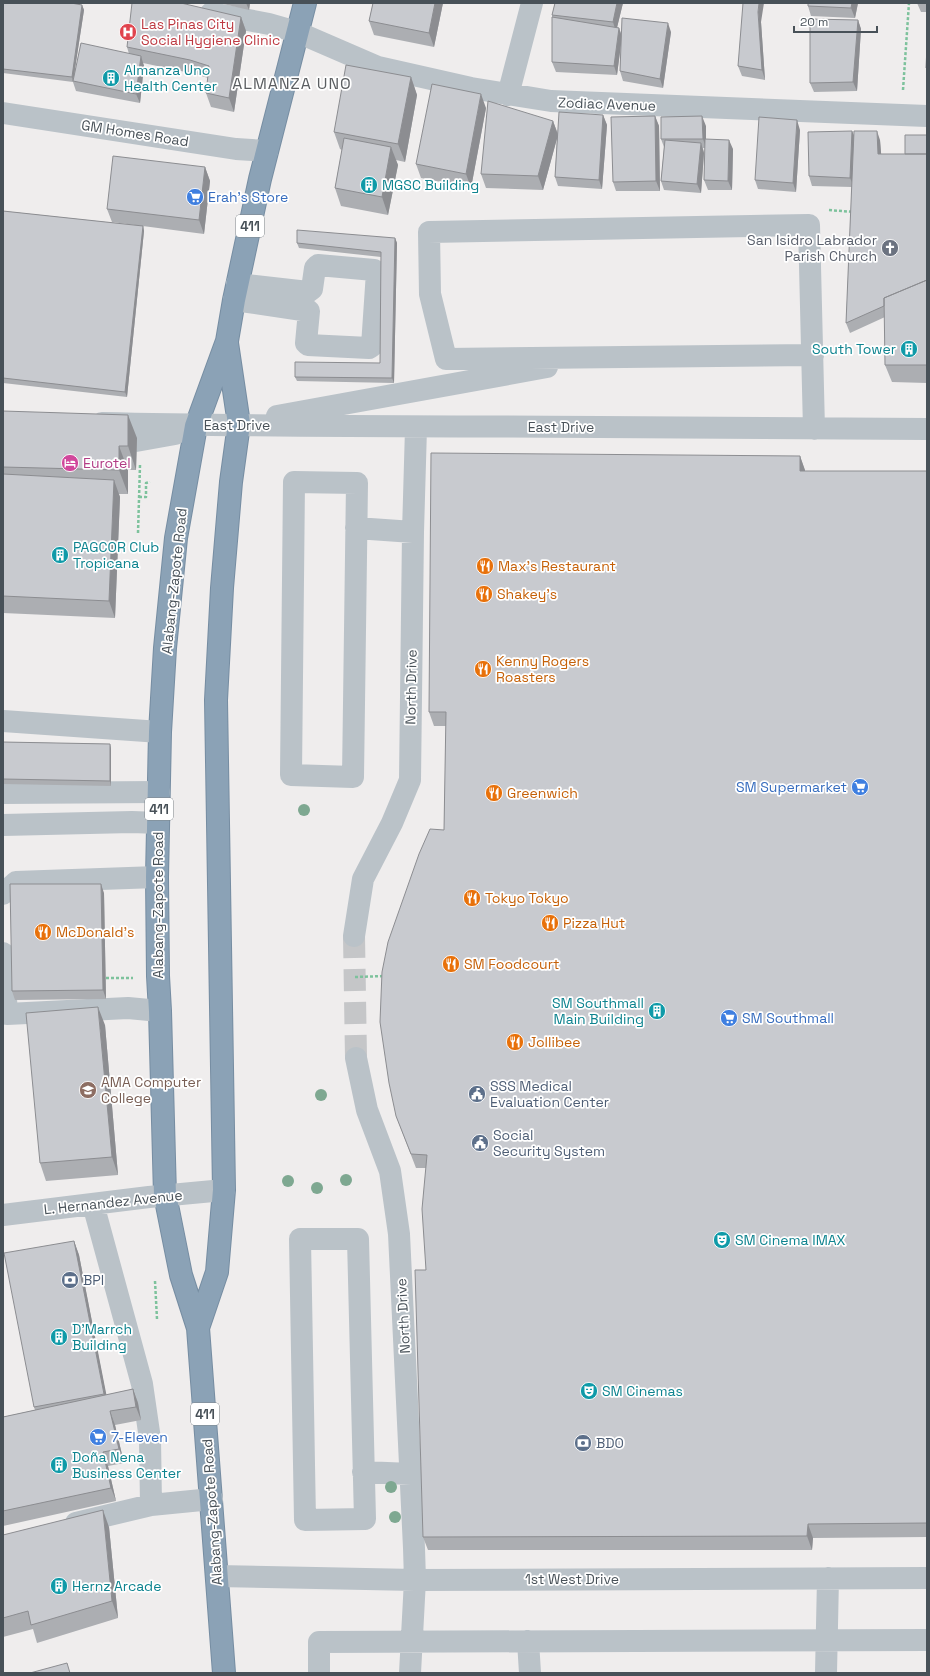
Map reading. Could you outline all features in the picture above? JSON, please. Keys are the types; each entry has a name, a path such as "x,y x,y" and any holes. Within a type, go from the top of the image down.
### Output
{"highway":[{"name":"Alabang-Zapote Road","path":"224,1673 198,1328 181,1275 165,1195 158,976 157,877 160,732 176,538 196,426 227,341 235,292 267,151 305,3"},
{"name":"Alabang-Zapote Road","path":"198,1328 217,1272 224,1190 216,700 222,588 231,482 239,424 227,341"}],"street":[{"path":"508,95 532,3"},
{"name":"Zodiac Avenue","path":"192,10 269,24 297,32 378,67 508,95 551,101 927,116"},
{"name":"GM Homes Road","path":"3,113 236,149 267,151"},
{"path":"813,354 446,359 430,294 428,232 810,225 813,354 814,429"},
{"path":"318,266 374,270 378,272 372,346 369,348 308,345 306,342 309,311 235,292 308,292 312,289 315,268 318,266"},
{"path":"89,449 613,356"},
{"name":"East Drive","path":"82,422 196,426 239,424 416,428 927,428"},
{"name":"North Drive","path":"354,936 363,878 392,823 410,780 413,532 416,428"},
{"path":"294,482 357,483 356,528 353,777 291,775 294,482"},
{"path":"356,528 413,532"},
{"path":"3,721 160,732"},
{"path":"3,793 159,792"},
{"path":"3,825 132,822 158,823"},
{"path":"3,894 16,882 157,877"},
{"path":"3,953 7,1014 128,1008 160,1011"},
{"name":"North Drive","path":"356,1058 367,1110 390,1171 399,1234 415,1580 410,1673"},
{"name":"L. Hernandez Avenue","path":"3,1215 165,1195 224,1190"},
{"path":"93,1204 142,1384 150,1439 151,1505"},
{"path":"300,1239 358,1239 363,1472 365,1519 305,1520 300,1239"},
{"path":"363,1472 411,1474"},
{"path":"55,1528 151,1505 212,1499"},
{"name":"1st West Drive","path":"217,1576 415,1580 927,1578"},
{"path":"826,1673 828,1578"},
{"path":"319,1673 318,1642 927,1640"},
{"path":"528,1641 530,1673"}],"path":[{"path":"902,116 909,3"},
{"path":"138,533 140,463"},
{"path":"139,497 146,497 146,483 150,482"},
{"path":"355,977 389,976"}],"building":[{"path":"3,3 71,3 82,5 72,77 3,69"},
{"path":"132,3 181,3 241,17 229,98 206,93 209,66 190,60 127,47"},
{"path":"373,3 435,3 429,33 369,21"},
{"path":"555,3 617,3 613,22 552,15"},
{"path":"743,3 759,3 758,12 762,70 738,66"},
{"path":"808,3 852,3 851,8 808,6"},
{"path":"552,17 619,28 614,66 552,62"},
{"path":"622,18 668,23 660,79 620,71"},
{"path":"810,19 858,20 853,82 810,83"},
{"name":"Almanza Uno Health Center","path":"81,43 141,56 136,94 73,81"},
{"path":"927,46 927,68 926,68"},
{"path":"346,65 411,77 398,144 334,132"},
{"path":"432,84 481,94 466,174 416,164"},
{"path":"488,101 553,121 538,176 481,174"},
{"path":"559,112 603,115 599,180 555,177"},
{"path":"655,116 656,181 613,182 611,117"},
{"path":"702,116 703,139 661,139 661,117"},
{"path":"759,117 797,120 793,183 755,180"},
{"path":"852,131 850,178 809,176 808,132"},
{"name":"San Isidro Labrador Parish Church","path":"854,131 877,131 878,154 927,154 927,280 884,298 884,306 846,323"},
{"path":"905,135 927,135 927,154 905,154"},
{"path":"344,138 391,147 382,197 335,188"},
{"path":"705,139 729,140 728,181 704,180"},
{"path":"665,140 701,143 697,184 661,181"},
{"path":"113,156 205,167 199,220 107,209"},
{"path":"3,211 143,226 125,392 3,378"},
{"path":"297,230 395,238 392,378 295,377 295,362 380,363 381,252 297,243"},
{"name":"South Tower","path":"927,280 927,365 885,365 884,298"},
{"path":"3,411 128,415 128,446 119,446 119,470 3,467"},
{"name":"SM Southmall Main Building","path":"431,453 800,456 800,471 927,471 927,1523 808,1524 807,1536 423,1537 415,1270 426,1270 422,1209 427,1155 411,1154 396,1116 389,1083 380,1022 382,972 388,942 419,854 430,829 444,830 446,712 429,712"},
{"name":"PAGCOR Club Tropicana","path":"3,474 114,480 109,601 3,596"},
{"path":"3,742 110,744 110,781 3,779"},
{"path":"10,884 101,884 103,990 12,991"},
{"path":"98,1007 112,1157 40,1163 26,1013"},
{"name":"D'Marrch Building","path":"74,1241 104,1394 34,1407 4,1253"},
{"name":"Doña Nena Business Center","path":"133,1389 136,1407 110,1411 119,1449 103,1452 111,1488 3,1511 3,1417"},
{"name":"Hernz Arcade","path":"103,1510 112,1601 31,1625 28,1611 3,1618 3,1535"},
{"path":"67,1663 70,1673 30,1673"}],"tunnel":[{"path":"354,936 356,1058"}],"place":[{"name":"Las Pinas City Social Hygiene Clinic","path":"128,32"},
{"name":"Almanza Uno Health Center","path":"111,78"},
{"name":"MGSC Building","path":"369,185"},
{"name":"Erah's Store","path":"195,197"},
{"name":"San Isidro Labrador Parish Church","path":"890,248"},
{"name":"South Tower","path":"909,349"},
{"name":"Eurotel","path":"70,463"},
{"name":"PAGCOR Club Tropicana","path":"60,555"},
{"name":"Max's Restaurant","path":"485,566"},
{"name":"Shakey's","path":"484,594"},
{"name":"Kenny Rogers Roasters","path":"483,669"},
{"name":"SM Supermarket","path":"860,787"},
{"name":"Greenwich","path":"494,793"},
{"name":"Tokyo Tokyo","path":"472,898"},
{"name":"Pizza Hut","path":"550,923"},
{"name":"McDonald's","path":"43,932"},
{"name":"SM Foodcourt","path":"451,964"},
{"name":"SM Southmall Main Building","path":"657,1011"},
{"name":"SM Southmall","path":"729,1018"},
{"name":"Jollibee","path":"515,1042"},
{"name":"AMA Computer College","path":"88,1090"},
{"name":"SSS Medical Evaluation Center","path":"477,1094"},
{"name":"Social Security System","path":"480,1143"},
{"name":"SM Cinema IMAX","path":"722,1240"},
{"name":"BPI","path":"70,1280"},
{"name":"D'Marrch Building","path":"59,1337"},
{"name":"SM Cinemas","path":"589,1391"},
{"name":"7-Eleven","path":"98,1437"},
{"name":"BDO","path":"583,1443"},
{"name":"Doña Nena Business Center","path":"59,1465"},
{"name":"Hernz Arcade","path":"59,1586"}],"district":[{"name":"ALMANZA UNO","path":"292,83"}]}
